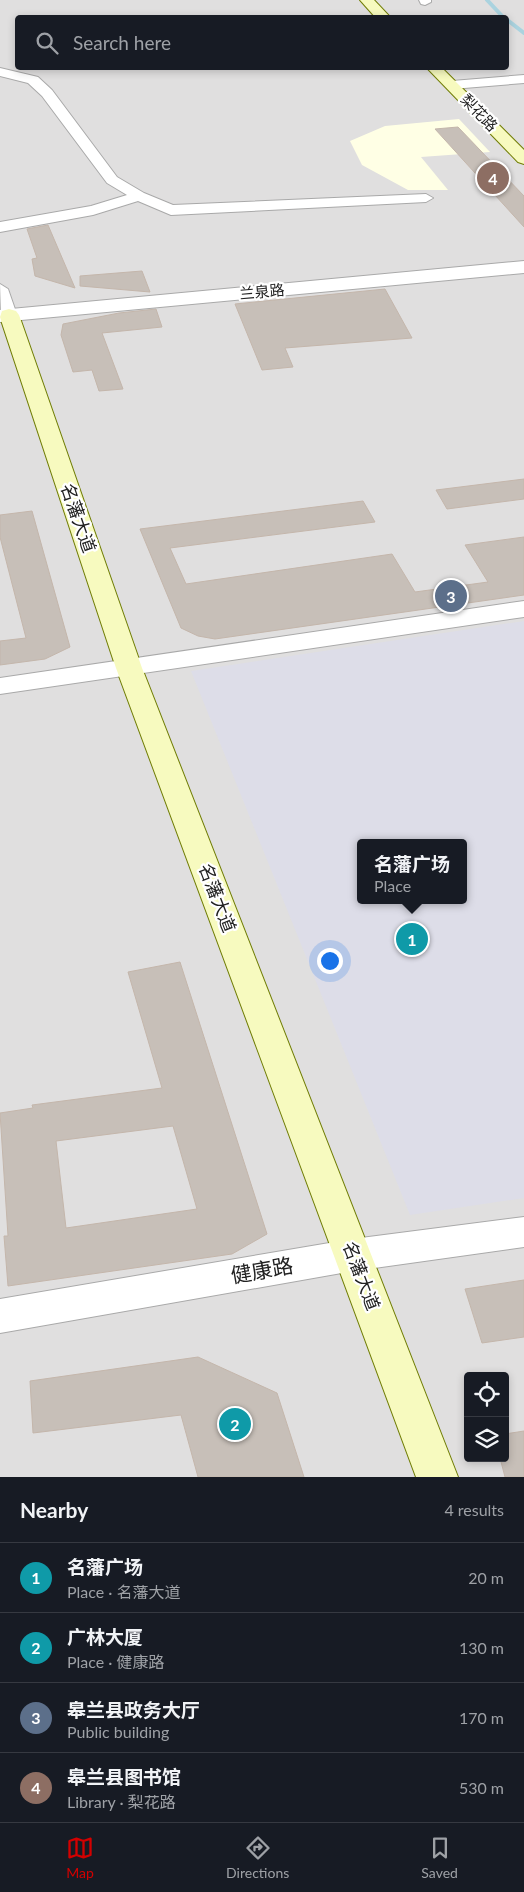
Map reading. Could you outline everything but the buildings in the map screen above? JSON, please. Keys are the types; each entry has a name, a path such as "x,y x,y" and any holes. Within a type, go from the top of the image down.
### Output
{"main road":[{"path":"367,0 381,15"},
{"name":"梨花路","path":"436,70 524,159"},
{"name":"名藩大道","path":"4,316 129,668 437,1477"}],"street":[{"path":"0,72 34,80 47,93 112,180 139,196 171,210 426,198"},
{"path":"452,85 524,79"},
{"path":"0,227 92,210 139,196"},
{"name":"兰泉路","path":"4,316 524,267"},
{"path":"0,289 4,316"},
{"path":"0,686 524,609"},
{"name":"健康路","path":"0,1316 354,1255 524,1232"}],"shaded area":[{"path":"0,0 524,0 524,1477 0,1477"},
{"path":"459,119 490,152 421,157 448,190 408,190 362,165 350,141 385,126"},
{"path":"524,621 524,1198 410,1215 191,671"}],"waterway":[{"path":"487,0 501,15"},
{"path":"509,21 524,33"}],"place":[{"name":"皋兰县图书馆","path":"493,178"},
{"name":"皋兰县政务大厅","path":"451,596"},
{"name":"名藩广场","path":"412,939"},
{"name":"广林大厦","path":"235,1424"}]}
